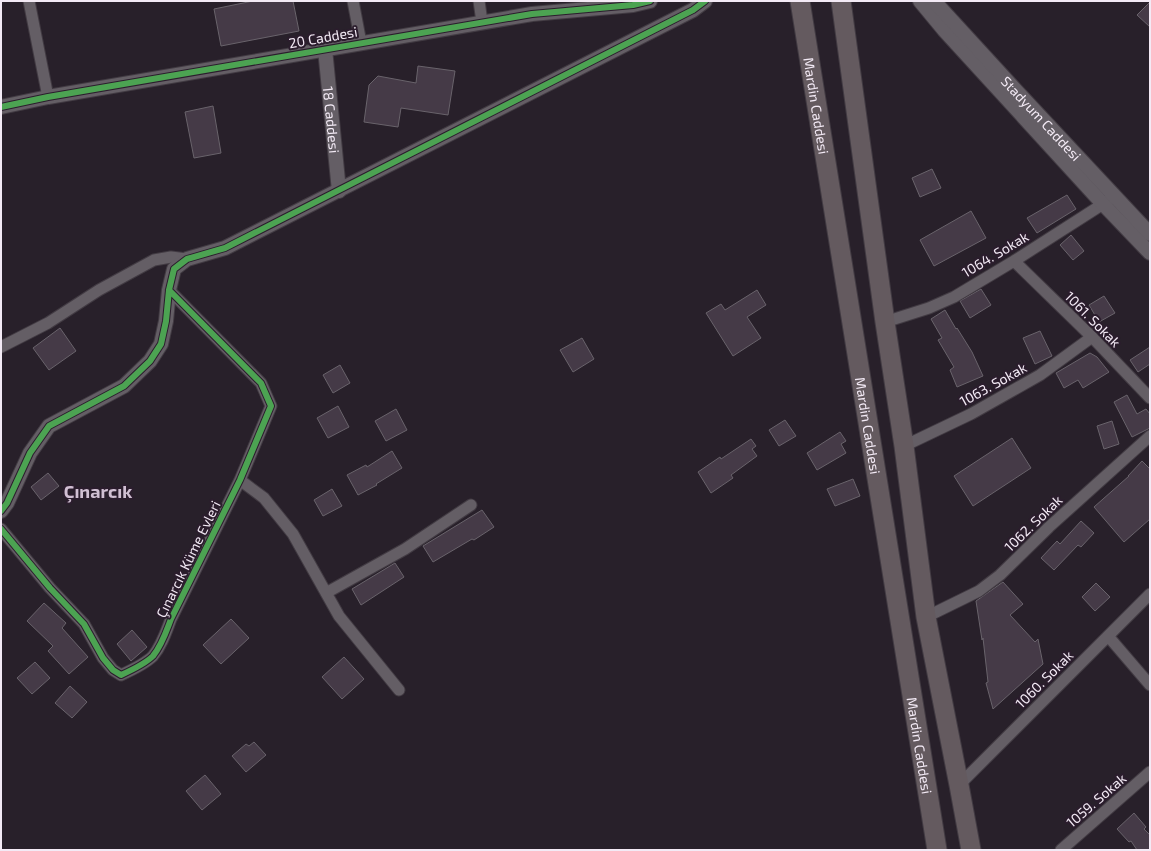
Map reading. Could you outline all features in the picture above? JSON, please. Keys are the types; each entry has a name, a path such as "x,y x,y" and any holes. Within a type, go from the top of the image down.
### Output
{"highway":[{"name":"Mardin Caddesi","path":"800,1 937,850"},
{"name":"Mardin Caddesi","path":"841,1 884,322 904,446 926,617 959,785 970,850"}],"street":[{"path":"29,1 48,97"},
{"path":"353,1 361,43"},
{"path":"479,1 482,22"},
{"name":"20 Caddesi","path":"1,106 482,22 532,14 650,1"},
{"path":"1,512 7,503 30,453 49,426 124,386 150,361 161,344 166,321 169,290 174,269 187,259 225,248 693,10 705,1"},
{"path":"920,1 944,30 1108,200 1150,253"},
{"name":"Stadyum Caddesi","path":"934,1 1108,200 1150,234"},
{"name":"18 Caddesi","path":"325,49 338,191"},
{"name":"1064. Sokak","path":"884,322 929,308 954,297 1014,261 1108,200"},
{"path":"1,347 48,323 99,290 154,260 170,257 187,259"},
{"name":"1061. Sokak","path":"1014,261 1092,337 1150,398"},
{"name":"Çınarcık Küme Evleri","path":"1,529 50,588 84,624 103,658 113,670 121,675 133,670 153,656 163,640 171,619 240,480 271,406 261,383 169,290"},
{"name":"1063. Sokak","path":"904,446 971,414 1040,375 1092,337"},
{"name":"1062. Sokak","path":"926,617 979,591 1000,575 1049,527 1150,436"},
{"path":"240,480 264,498 293,534 339,616 399,690"},
{"path":"326,592 405,549 471,505"},
{"name":"1060. Sokak","path":"959,785 1150,594"},
{"path":"1108,636 1150,685"},
{"name":"1059. Sokak","path":"1061,850 1150,772"}],"building":[{"path":"253,1 293,1 299,31 221,46 214,9"},
{"path":"1150,2 1150,27 1137,15"},
{"path":"418,66 455,71 448,115 401,108 398,127 364,122 369,85 378,76 416,83"},
{"path":"213,106 221,153 194,158 185,112"},
{"path":"932,169 941,188 920,197 912,178"},
{"path":"1067,195 1076,209 1037,233 1027,218"},
{"path":"971,211 986,238 934,266 920,240"},
{"path":"1071,235 1084,251 1073,260 1060,245"},
{"path":"981,289 991,305 970,318 960,301"},
{"path":"757,290 766,305 747,317 761,338 733,356 706,313 721,304 725,310"},
{"path":"1104,296 1115,313 1099,322 1089,305"},
{"path":"945,310 972,352 983,376 957,387 950,370 954,367 938,340 942,338 931,319"},
{"path":"60,328 76,351 49,370 33,348"},
{"path":"1040,331 1052,356 1035,364 1023,338"},
{"path":"582,338 594,359 573,372 560,350"},
{"path":"1150,347 1150,364 1138,372 1130,360"},
{"path":"1090,353 1097,357 1109,372 1083,388 1078,380 1064,388 1056,373"},
{"path":"340,365 350,383 333,393 323,375"},
{"path":"1127,395 1137,414 1146,409 1150,414 1150,428 1132,437 1114,402"},
{"path":"338,406 349,427 328,438 317,418"},
{"path":"396,409 407,430 386,441 375,421"},
{"path":"785,420 796,436 779,446 769,430"},
{"path":"1112,421 1119,444 1104,449 1097,426"},
{"path":"840,432 846,441 841,444 846,453 817,470 807,453"},
{"path":"1012,438 1031,468 973,506 954,476"},
{"path":"751,439 756,446 752,449 757,456 731,475 733,478 711,493 698,472"},
{"path":"392,451 402,468 376,484 377,485 358,495 347,475 366,465 367,467"},
{"path":"1142,461 1150,469 1150,519 1124,542 1094,507 1129,476"},
{"path":"48,473 59,486 41,500 31,487"},
{"path":"853,479 860,496 835,506 827,489"},
{"path":"332,489 342,506 323,516 314,500"},
{"path":"482,510 494,527 474,540 472,539 433,562 423,546"},
{"path":"1081,521 1094,533 1081,547 1078,545 1054,570 1041,558 1057,541 1060,544"},
{"path":"395,563 404,577 361,605 352,589"},
{"path":"1003,582 1023,604 1010,615 1035,642 1038,639 1043,664 993,709 986,683 988,682 983,638 982,640 976,601"},
{"path":"1096,583 1110,597 1095,611 1082,597"},
{"path":"44,603 66,623 62,628 88,657 69,674 48,651 53,646 27,621"},
{"path":"231,619 249,638 221,664 203,645"},
{"path":"132,630 147,647 131,661 117,644"},
{"path":"344,657 364,679 342,699 322,677"},
{"path":"35,662 50,678 32,694 17,678"},
{"path":"70,686 87,702 72,718 55,703"},
{"path":"254,742 266,755 246,772 232,756 246,744 249,746"},
{"path":"205,775 221,794 202,810 186,791"},
{"path":"1134,813 1146,827 1144,829 1150,835 1150,850 1137,850 1131,841 1129,842 1117,829"}],"cycle path":[{"path":"1,107 48,97 532,14 633,5 650,1"},
{"path":"1,511 7,503 30,453 49,426 124,386 150,361 161,344 166,321 169,290 174,269 187,259 225,248 693,10 705,1"},
{"path":"1,529 50,588 84,624 103,658 113,670 121,675 134,669 153,656 161,643 171,619 240,480 271,406 261,383 169,290"}],"district":[{"name":"Çınarcık","path":"98,491"}]}
